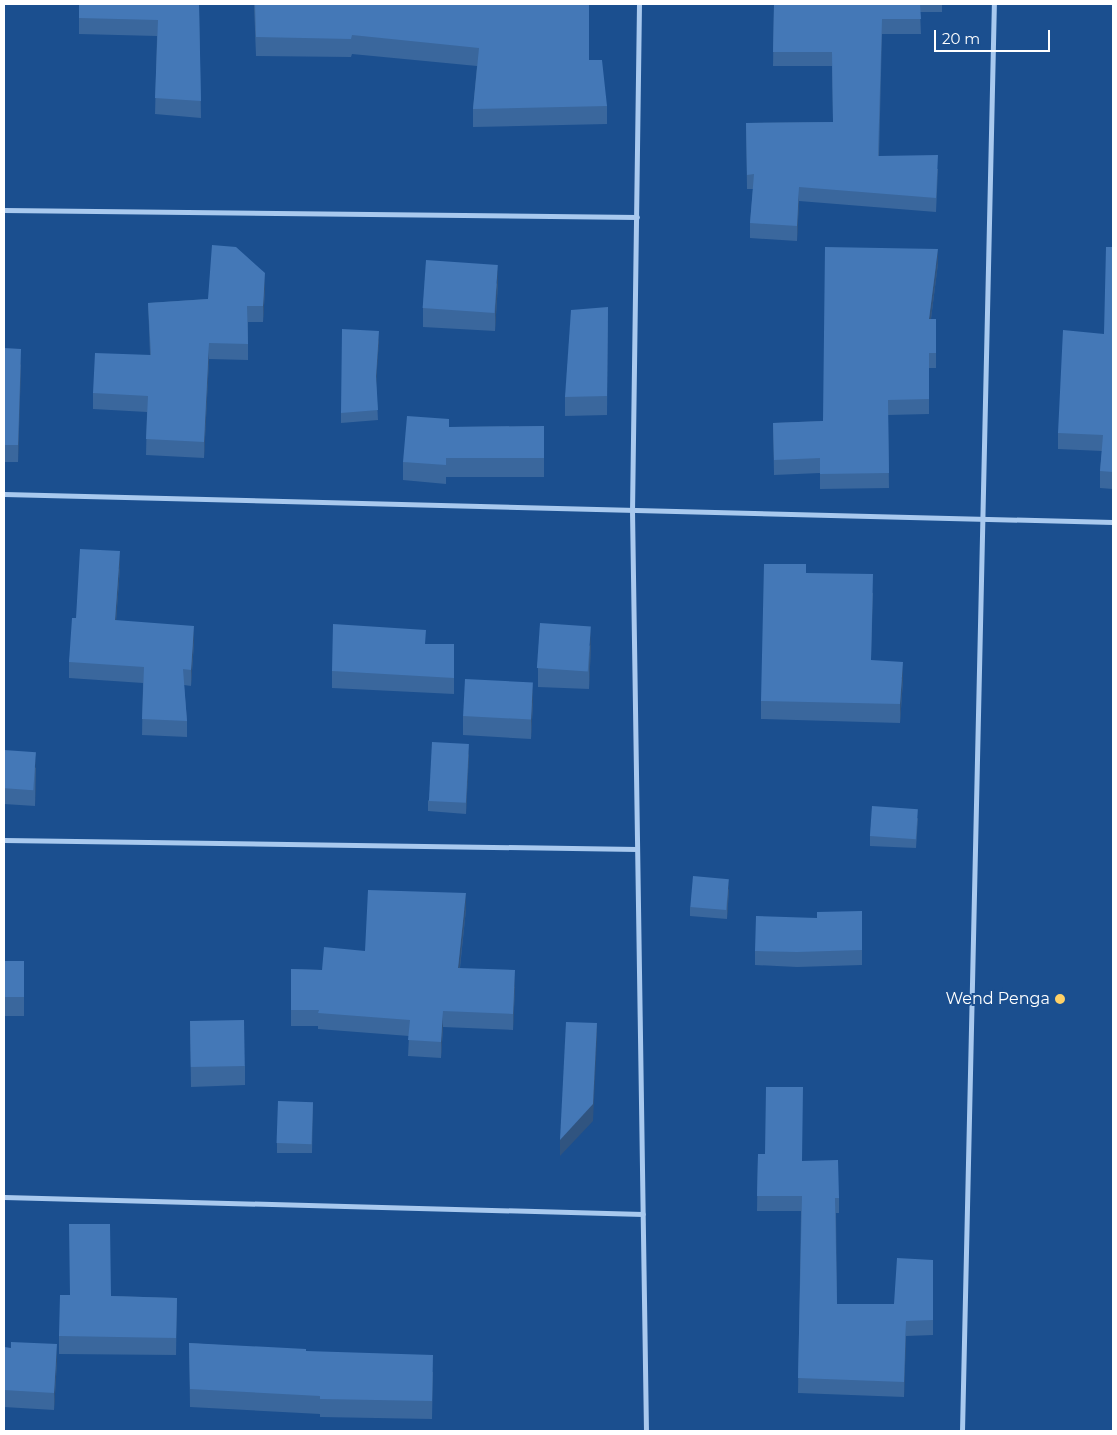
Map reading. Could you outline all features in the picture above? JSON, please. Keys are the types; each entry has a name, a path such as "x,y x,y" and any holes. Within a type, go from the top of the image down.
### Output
{"street":[{"path":"639,4 632,510 646,1431"},
{"path":"962,1431 994,4"},
{"path":"4,210 637,217"},
{"path":"4,494 1113,522"},
{"path":"4,840 637,849"},
{"path":"4,1197 643,1214"}],"building":[{"path":"79,4 199,4 201,101 155,98 158,20 79,18"},
{"path":"255,4 589,4 589,60 602,60 607,106 473,109 479,48 352,35 351,39 256,37"},
{"path":"774,4 920,4 921,19 882,19 878,156 938,155 936,198 799,187 797,226 750,223 754,174 747,175 746,123 833,122 832,52 773,52"},
{"path":"212,245 236,247 265,273 263,306 247,306 248,344 209,343 204,442 146,439 148,396 93,393 95,353 151,355 148,303 208,299"},
{"path":"825,247 938,249 929,319 936,319 936,353 929,353 929,399 888,400 889,473 820,474 820,458 774,460 773,423 823,421"},
{"path":"1106,247 1113,247 1113,472 1100,471 1103,435 1058,433 1063,330 1104,334"},
{"path":"426,260 498,265 494,313 423,308"},
{"path":"608,307 607,396 565,397 571,310"},
{"path":"342,329 379,331 376,376 378,410 341,413"},
{"path":"4,348 21,349 18,445 4,445"},
{"path":"407,416 449,419 449,427 544,426 544,458 446,458 446,465 403,462"},
{"path":"80,549 120,551 115,620 194,626 191,670 183,669 187,721 142,719 144,667 69,662 72,618 76,618"},
{"path":"764,564 806,564 806,573 873,574 871,660 903,662 900,704 761,701"},
{"path":"540,623 591,627 588,671 537,668"},
{"path":"333,624 426,630 425,644 454,644 454,678 332,671"},
{"path":"465,679 533,683 531,720 463,716"},
{"path":"432,742 469,744 466,803 429,801"},
{"path":"4,750 36,752 33,790 4,788"},
{"path":"872,806 918,809 916,839 870,836"},
{"path":"693,876 729,879 726,910 690,907"},
{"path":"368,890 466,893 458,968 515,970 513,1014 443,1011 441,1042 408,1040 410,1020 318,1013 319,1010 291,1010 291,969 322,970 324,947 365,951"},
{"path":"862,911 862,950 755,951 756,916 817,918 817,912"},
{"path":"4,961 24,961 24,997 4,997"},
{"path":"244,1020 245,1066 191,1067 190,1021"},
{"path":"566,1022 597,1023 593,1104 560,1140"},
{"path":"766,1087 803,1087 802,1161 838,1160 839,1198 835,1198 837,1304 894,1304 897,1258 933,1260 933,1320 906,1321 904,1382 798,1378 802,1196 757,1196 758,1154 765,1154"},
{"path":"278,1101 313,1102 312,1144 277,1143"},
{"path":"69,1224 110,1224 111,1296 177,1298 176,1338 59,1336 60,1295 70,1295"},
{"path":"11,1342 57,1344 54,1393 4,1390 4,1347 11,1348"},
{"path":"189,1343 306,1349 306,1351 433,1355 432,1401 320,1399 320,1396 190,1389"}],"place":[{"name":"Wend Penga","path":"1060,999"}]}
